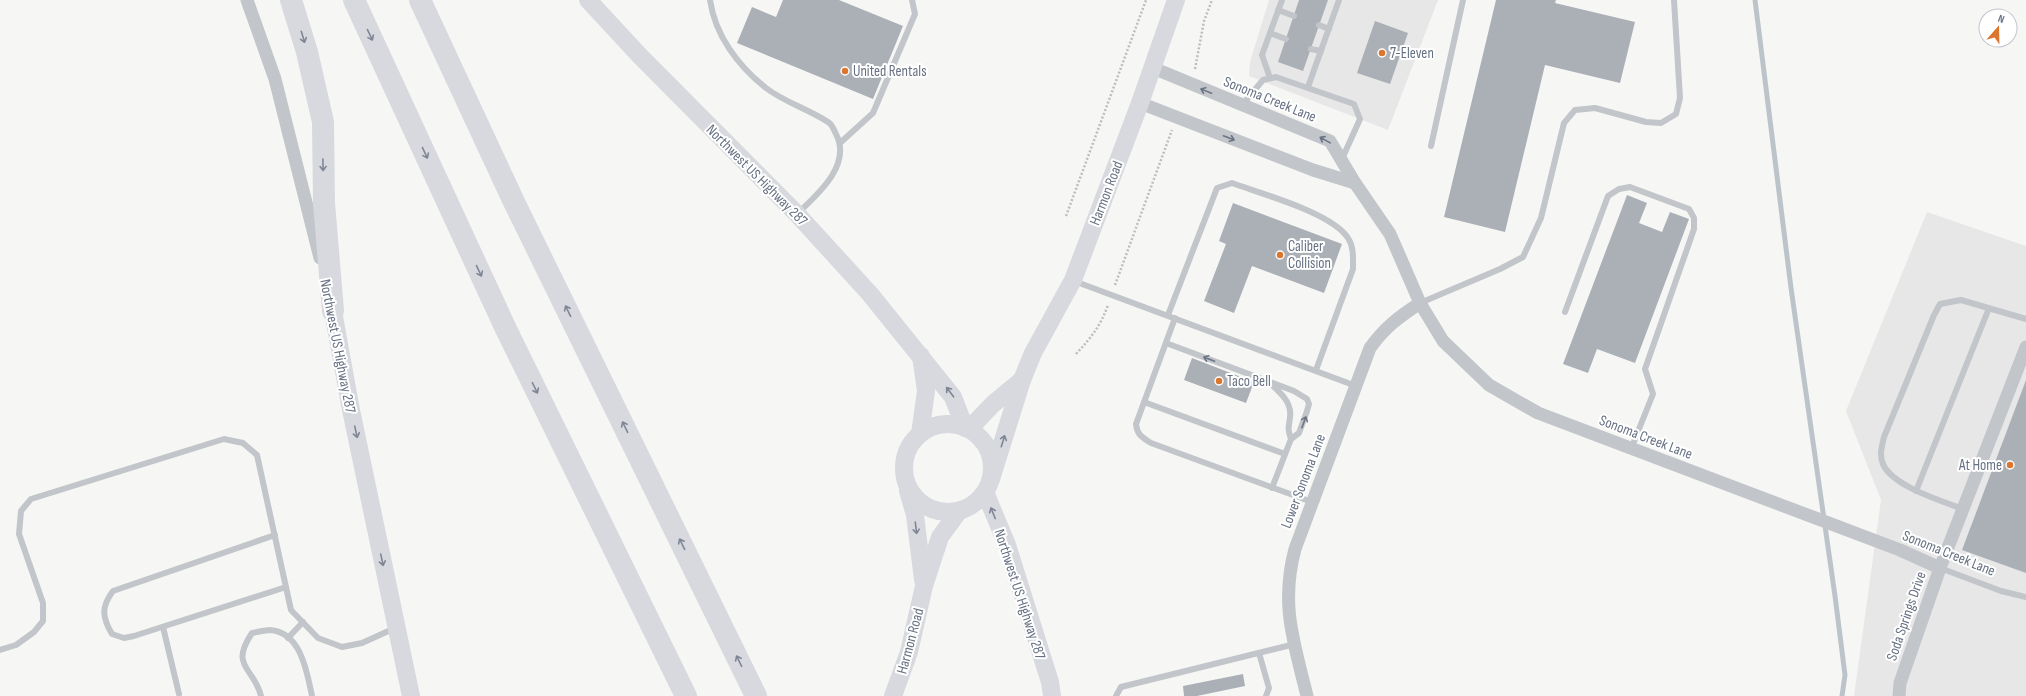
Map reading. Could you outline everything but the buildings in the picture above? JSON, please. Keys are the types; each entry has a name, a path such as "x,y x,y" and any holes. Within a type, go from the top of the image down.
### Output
{"highway":[{"path":"292,0 307,52 323,122 324,203 333,311"},
{"path":"354,0 505,327 686,696"},
{"path":"420,0 514,202 756,696"}],"main road":[{"name":"Northwest US Highway 287","path":"588,0 640,56 797,214 870,294 953,397 967,429"},
{"name":"Harmon Road","path":"988,485 1022,380 1033,353 1073,280 1153,68 1176,0"},
{"name":"Northwest US Highway 287","path":"333,311 351,410 411,696"},
{"name":"Northwest US Highway 287","path":"920,355 926,391 920,434"},
{"name":"Harmon Road","path":"967,429 993,404 1022,380"},
{"path":"950,424 967,429 980,438 988,450 992,464 988,485 978,501 959,511 941,512 924,506 915,498 908,488 904,476 904,461 909,446 920,434 934,426 950,424"},
{"name":"Harmon Road","path":"904,476 915,515 924,586"},
{"name":"Northwest US Highway 287","path":"988,485 1050,682 1052,696"},
{"name":"Harmon Road","path":"893,696 909,652 924,586 940,537 959,511"}],"street":[{"name":"Northwest US Highway 287","path":"247,0 275,79 333,311"},
{"name":"Sonoma Creek Lane","path":"1153,68 1330,141 1355,183 1390,234 1420,303 1443,341 1489,385 1538,413 1900,550 1940,568"},
{"path":"1140,103 1313,170 1355,183"},
{"name":"Lower Sonoma Lane","path":"1307,696 1288,616 1289,571 1295,549 1370,348 1380,334 1394,320 1420,303"},
{"name":"Soda Springs Drive","path":"1899,696 1900,683 1940,568 2026,347"}],"lane":[{"path":"710,0 712,15 729,51 766,88 830,123 840,143 837,167 825,188 797,214"},
{"path":"840,143 873,113 915,14 912,0"},
{"path":"1270,78 1262,54 1282,0"},
{"path":"1308,87 1338,1 1331,0"},
{"path":"1431,146 1463,0"},
{"path":"1420,303 1500,269 1523,257 1541,218 1564,122 1575,110 1595,108 1646,122 1662,123 1676,114 1680,98 1674,0"},
{"path":"1278,10 1294,16"},
{"path":"1319,25 1328,29"},
{"path":"1270,33 1286,39"},
{"path":"1311,49 1320,51"},
{"path":"1242,106 1263,80 1276,77 1354,104 1360,119 1341,160"},
{"path":"1312,502 1151,443 1141,437 1137,431 1136,424 1166,343 1171,316 1217,188 1232,183 1323,217 1339,228 1349,239 1353,253 1353,268 1316,370"},
{"path":"1565,312 1608,196 1618,189 1630,187 1689,209 1694,218 1694,229 1646,369 1653,394 1631,449"},
{"path":"1073,280 1356,386"},
{"path":"1963,508 1907,486 1883,465 1881,452 1884,437 1934,315 1940,304 1961,300 2026,319"},
{"path":"1916,490 1990,308"},
{"path":"1166,343 1268,381 1302,395 1307,399 1309,404 1299,433 1291,439 1272,488"},
{"path":"1268,381 1282,395 1289,405 1291,412 1287,429 1291,439"},
{"path":"1144,402 1285,454"},
{"path":"0,650 16,645 34,632 43,621 43,603 19,534 21,512 31,499 224,439 243,443 258,454 291,610 318,638 342,647 362,643 397,627"},
{"path":"275,535 113,591 104,603 105,622 112,634 124,638 163,627 286,587"},
{"name":"Sonoma Creek Lane","path":"1940,568 2001,591 2026,596"},
{"path":"288,638 303,622"},
{"path":"163,627 179,694"},
{"path":"262,696 260,690 242,664 244,645 252,633 270,630 285,634 300,651 312,696"},
{"path":"1116,696 1121,687 1295,644"},
{"path":"1260,653 1269,688 1266,696"}],"path":[{"path":"1066,216 1146,0"},
{"path":"1190,84 1197,65 1204,20 1212,0"},
{"path":"1076,354 1090,340 1101,323 1177,118"}],"shaded area":[{"path":"1269,0 1438,0 1388,130 1249,76 1250,62"},
{"path":"1927,212 2026,246 2026,696 1854,696 1881,500 1846,411"}],"waterway":[{"path":"1755,0 1791,288 1845,675 1842,696"}],"place":[{"name":"7-Eleven","path":"1382,53"},
{"name":"United Rentals","path":"845,71"},
{"name":"Caliber Collision","path":"1280,255"},
{"name":"Taco Bell","path":"1219,381"},
{"name":"At Home","path":"2010,465"}]}
